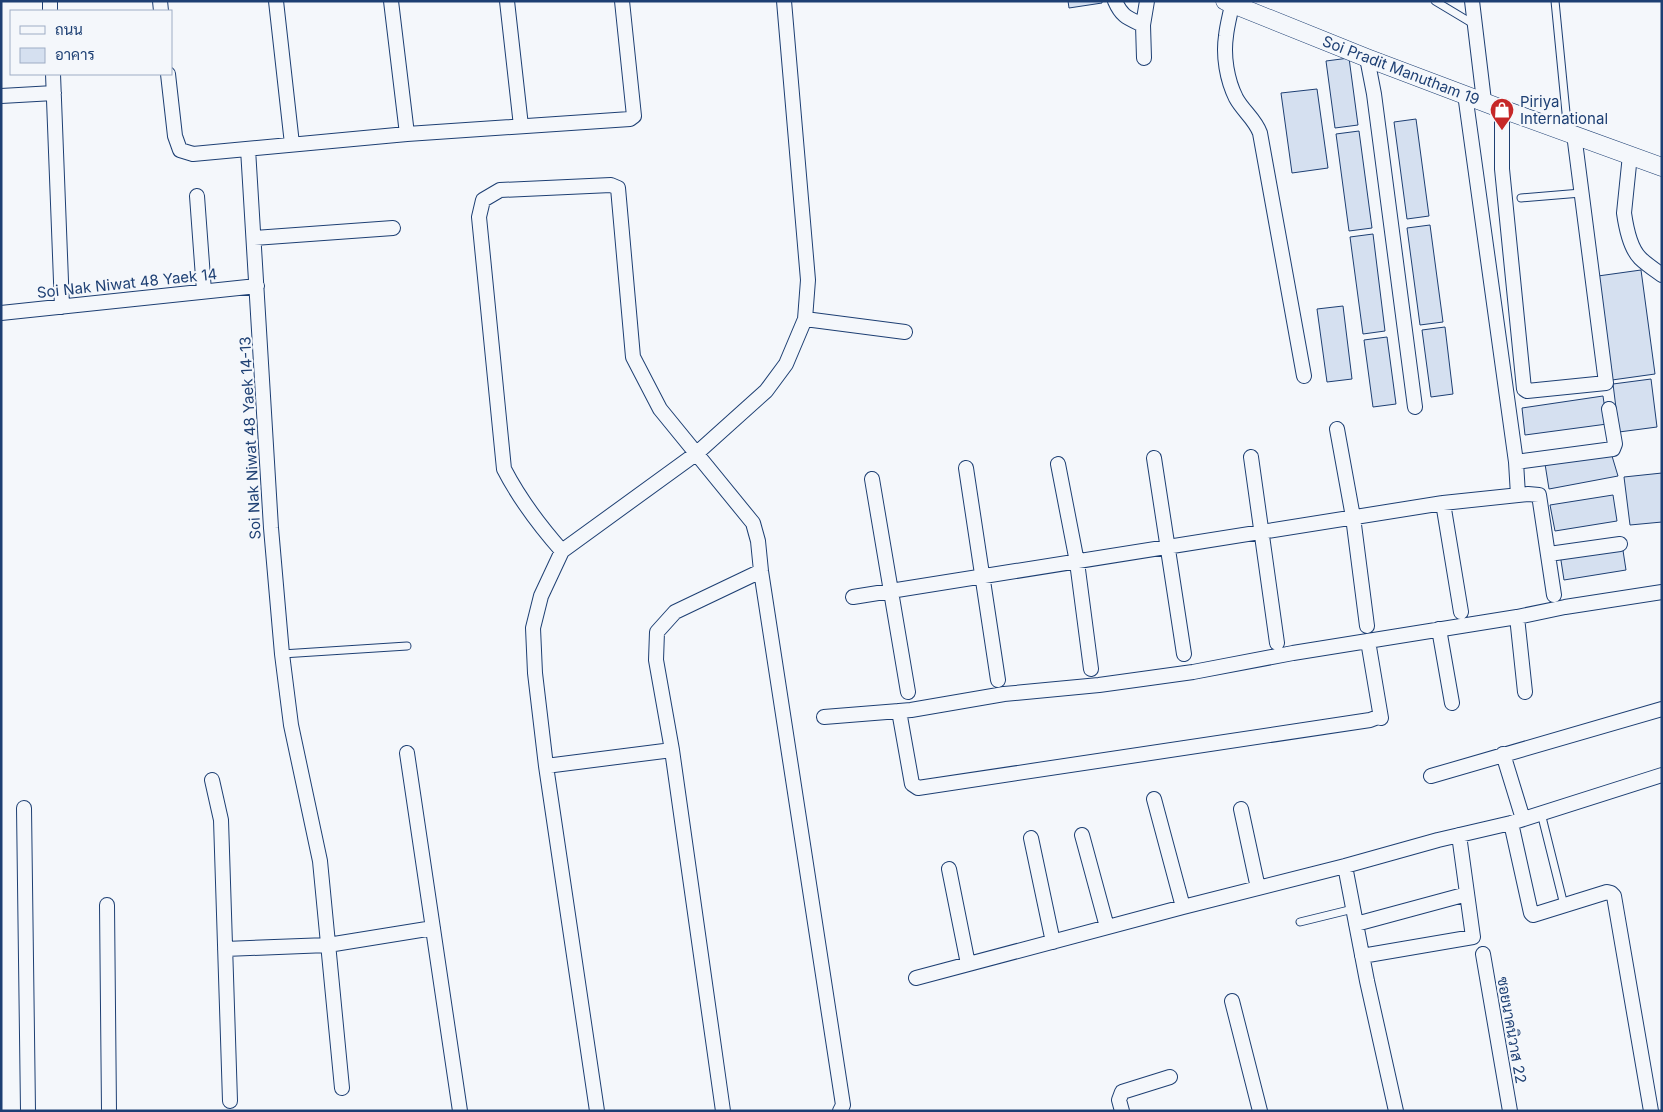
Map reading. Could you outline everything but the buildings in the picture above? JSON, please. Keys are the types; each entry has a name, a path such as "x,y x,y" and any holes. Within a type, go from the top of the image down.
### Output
{"street":[{"path":"276,1 292,144"},
{"path":"391,1 407,134"},
{"path":"506,1 521,126"},
{"path":"168,75 175,136 180,150 193,154 407,134 630,120 634,116 622,1"},
{"path":"596,1111 546,766 535,673 533,628 541,596 562,551 697,453 766,391 786,364 805,320 808,280 784,1"},
{"path":"1115,1 1119,11 1124,16 1143,26"},
{"path":"1144,58 1143,26 1147,1"},
{"path":"1472,1 1484,102"},
{"path":"1229,3 1225,37 1227,70 1236,96 1245,112 1257,124 1260,133 1304,376"},
{"name":"Soi Pradit Manutham 19","path":"1229,3 1367,58 1662,167"},
{"path":"1367,58 1374,94 1415,407"},
{"path":"54,75 62,307"},
{"path":"1,96 54,93"},
{"path":"1465,94 1516,462 1518,495"},
{"path":"1502,109 1502,169 1524,389 1527,392 1606,383 1582,193 1571,134"},
{"name":"Soi Nak Niwat 48 Yaek 14-13","path":"248,149 271,528 282,654 291,725 320,861 342,1088"},
{"path":"1630,155 1624,213 1626,222 1635,252 1639,258 1662,275"},
{"path":"562,551 539,525 518,496 504,469 479,217 483,200 500,190 611,185 616,186 633,357 660,410 753,523 758,541 843,1105 840,1111"},
{"path":"196,196 204,292"},
{"path":"254,238 393,228"},
{"name":"Soi Nak Niwat 48 Yaek 14","path":"1,313 257,286"},
{"path":"805,320 905,332"},
{"path":"1516,462 1613,449 1615,444 1609,409"},
{"path":"1337,429 1353,517 1367,626"},
{"path":"1154,458 1184,654"},
{"path":"1251,458 1277,643"},
{"path":"1058,464 1077,562 1091,669"},
{"path":"966,468 984,577 998,680"},
{"path":"872,479 908,692"},
{"path":"853,597 1443,503 1518,495 1539,495 1554,594"},
{"path":"1443,503 1461,612"},
{"path":"1549,554 1620,544"},
{"path":"723,1111 672,750 656,660 657,632 675,612 761,570"},
{"path":"824,717 911,710 1004,694 1099,685 1194,672 1517,617 1565,607 1662,592"},
{"path":"1517,617 1525,692"},
{"path":"1439,630 1452,703"},
{"path":"899,711 912,784 918,788 928,787 1381,718 1368,641"},
{"path":"1431,776 1662,709"},
{"path":"546,766 672,750"},
{"path":"407,753 460,1111"},
{"path":"1503,754 1517,821 1529,911 1533,915 1607,892 1614,896 1651,1111"},
{"path":"916,978 1517,821 1662,775"},
{"path":"212,780 221,820 230,1100"},
{"path":"1154,799 1182,907"},
{"path":"24,808 28,1111"},
{"path":"1241,808 1258,888"},
{"path":"1082,835 1107,927"},
{"path":"1362,956 1473,937 1459,835"},
{"path":"1031,838 1053,942"},
{"path":"1345,866 1362,956 1396,1111"},
{"path":"950,869 968,964"},
{"path":"1356,924 1467,894"},
{"path":"107,905 109,1111"},
{"path":"226,949 328,945 433,928"},
{"name":"ซอยนาคนิวาส 22","path":"1482,954 1510,1111"},
{"path":"1232,1001 1260,1111"},
{"path":"1122,1111 1119,1100 1122,1092 1170,1078"}],"lane":[{"path":"1435,1 1475,25"},
{"path":"1555,1 1571,134"},
{"path":"1521,198 1582,193"},
{"path":"282,654 407,646"},
{"path":"1542,813 1564,905"},
{"path":"1300,922 1353,909"}],"place":[{"name":"Piriya International","path":"1502,131"}]}
